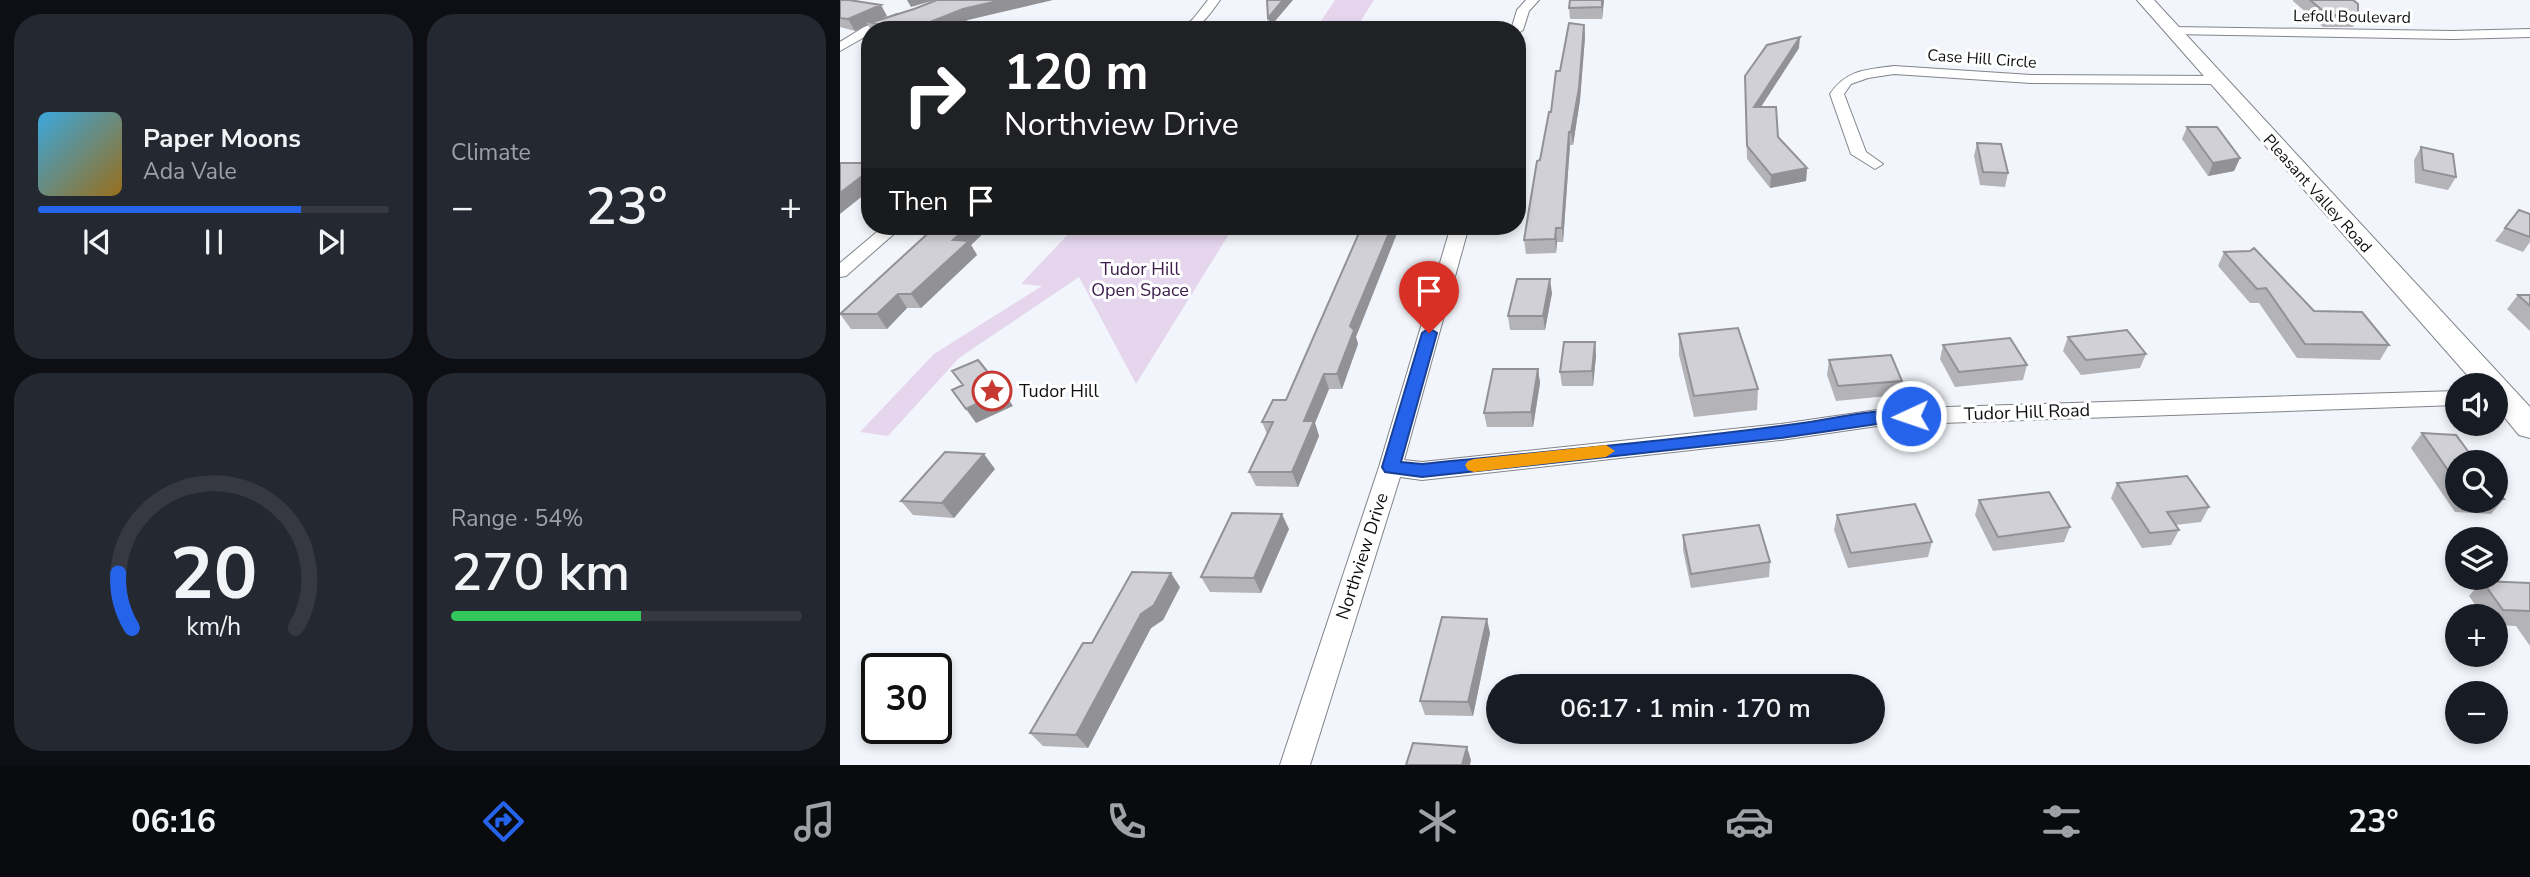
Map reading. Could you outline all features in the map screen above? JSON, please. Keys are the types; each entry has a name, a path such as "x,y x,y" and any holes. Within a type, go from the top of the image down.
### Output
{"main road":[{"name":"Pleasant Valley Road","path":"2145,0 2481,373"},
{"name":"Pleasant Valley Road","path":"2508,403 2530,427"}],"street":[{"path":"1198,21 1214,0"},
{"path":"1520,21 1523,10 1533,0"},
{"path":"892,21 913,13"},
{"name":"Lefoll Boulevard","path":"2174,32 2453,35 2530,33"},
{"path":"840,47 861,34"},
{"name":"Case Hill Circle","path":"1875,164 1859,153 1837,94 1846,81 1865,74 1894,70 2031,79 2216,80"},
{"path":"840,272 883,235"},
{"name":"Northview Drive","path":"1295,765 1391,467 1457,235"},
{"name":"Tudor Hill Road","path":"1391,467 1436,469 1781,432 1884,417 2445,398"}],"green space":[{"path":"1335,0 1374,0 1361,21 1321,21"},
{"name":"Tudor Hill Open Space","path":"1067,235 1228,235 1136,384 1079,277 959,358 888,436 860,432 934,354 1042,286 1021,284"}],"building":[{"path":"840,0 881,5 848,19 840,18"},
{"path":"937,0 1002,0 963,9 933,21 876,21"},
{"path":"1267,0 1283,0 1268,18"},
{"path":"1570,0 1602,0 1602,7 1569,8"},
{"path":"2310,0 2353,0 2358,4 2358,16 2328,15"},
{"path":"1569,23 1584,25 1579,88 1569,132 1562,228 1556,228 1555,239 1524,240 1537,161 1540,160 1551,112 1556,71 1560,71"},
{"path":"1800,37 1754,107 1776,107 1778,137 1807,168 1771,175 1747,146 1745,76 1767,45"},
{"path":"2187,127 2217,127 2240,158 2213,163"},
{"path":"1977,143 2001,144 2008,173 1983,172"},
{"path":"2421,147 2453,154 2456,177 2423,170"},
{"path":"840,163 861,163 861,177 840,193"},
{"path":"2519,210 2530,214 2530,237 2505,228"},
{"path":"926,235 959,235 953,240 969,241 911,294 898,294 877,314 840,314"},
{"path":"1358,235 1388,235 1350,326 1354,330 1337,374 1324,374 1304,421 1314,421 1292,472 1249,472 1273,422 1262,422 1273,400 1286,400"},
{"path":"2254,248 2314,311 2362,312 2389,345 2305,344 2266,288 2257,289 2224,252 2250,251"},
{"path":"1517,279 1550,279 1543,316 1508,316"},
{"path":"2518,295 2530,295 2530,306"},
{"path":"1738,328 1758,389 1694,396 1679,334"},
{"path":"2127,330 2146,354 2086,360 2068,337"},
{"path":"2010,338 2027,365 1959,372 1943,345"},
{"path":"1564,342 1595,342 1592,371 1560,372"},
{"path":"1891,355 1902,381 1838,386 1829,360"},
{"path":"978,360 1003,391 966,409 952,390 963,385 952,371"},
{"path":"1493,369 1538,369 1531,412 1484,413"},
{"path":"2422,433 2457,436 2467,450 2445,450 2445,466"},
{"path":"945,452 984,454 942,503 901,501"},
{"path":"2187,476 2209,507 2167,512 2179,530 2150,533 2117,483"},
{"path":"2049,492 2070,527 1998,537 1979,500"},
{"path":"1915,504 1932,542 1851,553 1837,515"},
{"path":"1232,513 1282,514 1254,578 1201,577"},
{"path":"1759,525 1770,562 1691,574 1683,535"},
{"path":"1132,572 1171,573 1154,605 1141,614 1076,735 1030,733 1083,643 1092,643"},
{"path":"2508,582 2530,583 2530,611 2508,610 2508,604 2499,604 2489,590 2508,590"},
{"path":"1442,617 1487,619 1468,702 1420,701"},
{"path":"1413,743 1467,747 1462,765 1406,765"}],"slow traffic":[{"path":"1474,465 1606,451"}],"place":[{"name":"Tudor Hill","path":"992,391"}],"route":[{"path":"1429,333 1391,467 1422,471 1911,416"}]}
